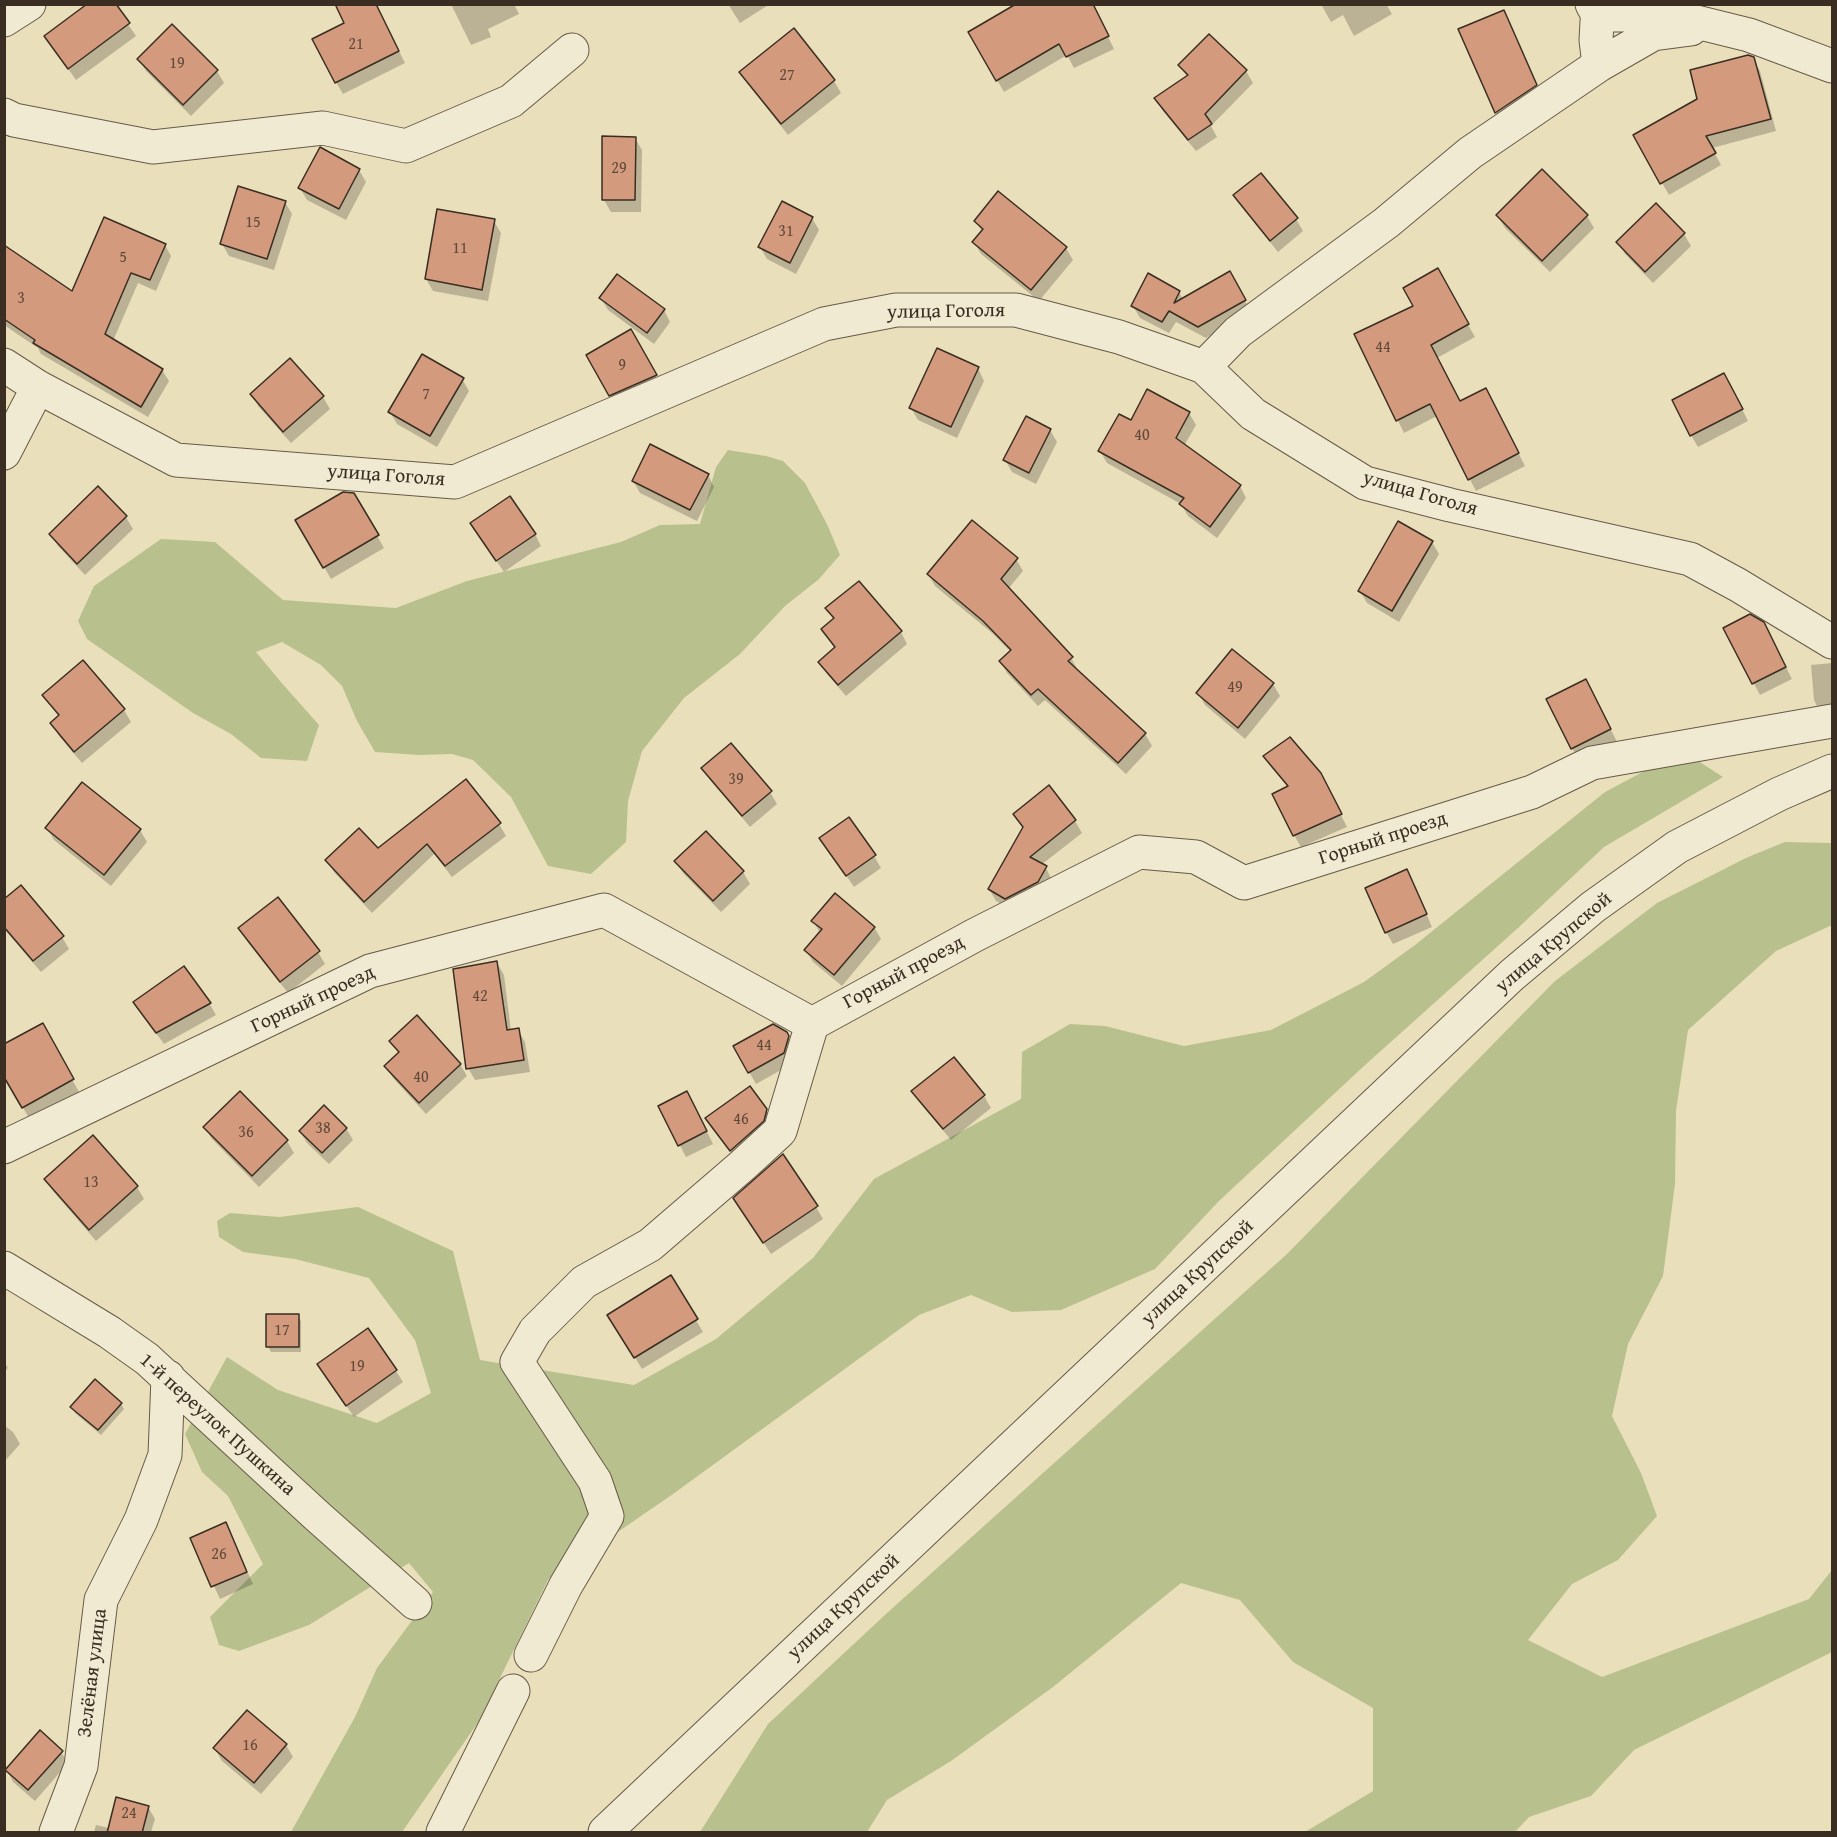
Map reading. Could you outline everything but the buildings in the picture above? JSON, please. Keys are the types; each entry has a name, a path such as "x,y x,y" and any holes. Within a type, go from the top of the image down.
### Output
{"street":[{"path":"4,20 29,4"},
{"path":"1599,65 1596,8 1668,15 1749,34 1833,66"},
{"path":"1204,367 1238,332 1386,223 1470,153 1599,65 1653,34 1716,26"},
{"path":"4,115 14,120 153,147 323,128 406,146 511,101 572,50"},
{"name":"улица Гоголя","path":"4,366 38,387 176,460 455,482 824,324 896,310 1016,310 1119,337 1204,367 1253,414 1365,483 1450,505 1690,559 1833,642"},
{"path":"4,453 38,387"},
{"name":"Горный проезд","path":"4,1147 370,971 604,910 812,1023 975,935 1139,852 1196,857 1244,883 1532,792 1592,762 1833,721"},
{"name":"улица Крупской","path":"605,1833 1512,975 1593,907 1677,847 1779,794 1833,771"},
{"path":"531,1655 566,1585 607,1516 595,1481 517,1362 535,1331 584,1282 650,1245 780,1131 812,1023"},
{"name":"1-й переулок Пушкина","path":"4,1268 109,1332 147,1359 415,1603"},
{"name":"Зелёная улица","path":"56,1833 81,1766 101,1600 141,1520 165,1455 168,1377"},
{"path":"443,1833 513,1691"}],"green space":[{"path":"728,450 783,461 805,483 827,524 840,555 818,580 785,606 740,654 684,698 642,751 628,801 626,842 591,874 548,866 511,797 473,760 452,754 419,755 375,752 357,721 342,686 321,665 282,642 256,652 319,725 307,761 261,758 231,734 193,713 87,639 78,621 94,586 161,539 215,542 283,600 396,608 467,581 621,542 660,525 700,524 716,467"},
{"path":"1692,757 1723,777 1604,847 1219,1201 1155,1269 1061,1310 1012,1312 971,1295 919,1315 673,1494 548,1580 479,1721 402,1832 291,1832 355,1717 377,1668 433,1592 409,1563 309,1625 239,1651 219,1645 210,1617 263,1564 228,1496 202,1472 185,1434 227,1357 278,1390 377,1423 431,1393 415,1340 369,1278 295,1259 243,1252 219,1237 217,1221 230,1213 279,1217 358,1207 453,1251 480,1360 634,1385 716,1339 813,1258 874,1179 1021,1099 1022,1052 1070,1024 1105,1026 1184,1046 1271,1030 1364,982 1415,945 1605,792 1652,767"},
{"path":"1785,842 1832,843 1832,925 1776,951 1688,1030 1676,1111 1675,1184 1663,1276 1628,1344 1612,1416 1641,1473 1657,1516 1618,1560 1572,1584 1528,1640 1602,1677 1809,1599 1832,1570 1832,1652 1634,1750 1591,1796 1529,1817 1515,1832 1305,1832 1373,1791 1373,1708 1293,1662 1240,1600 1181,1583 1053,1687 951,1761 887,1800 867,1832 700,1832 768,1724 887,1613 1287,1254 1555,981 1657,903 1748,857"}]}
